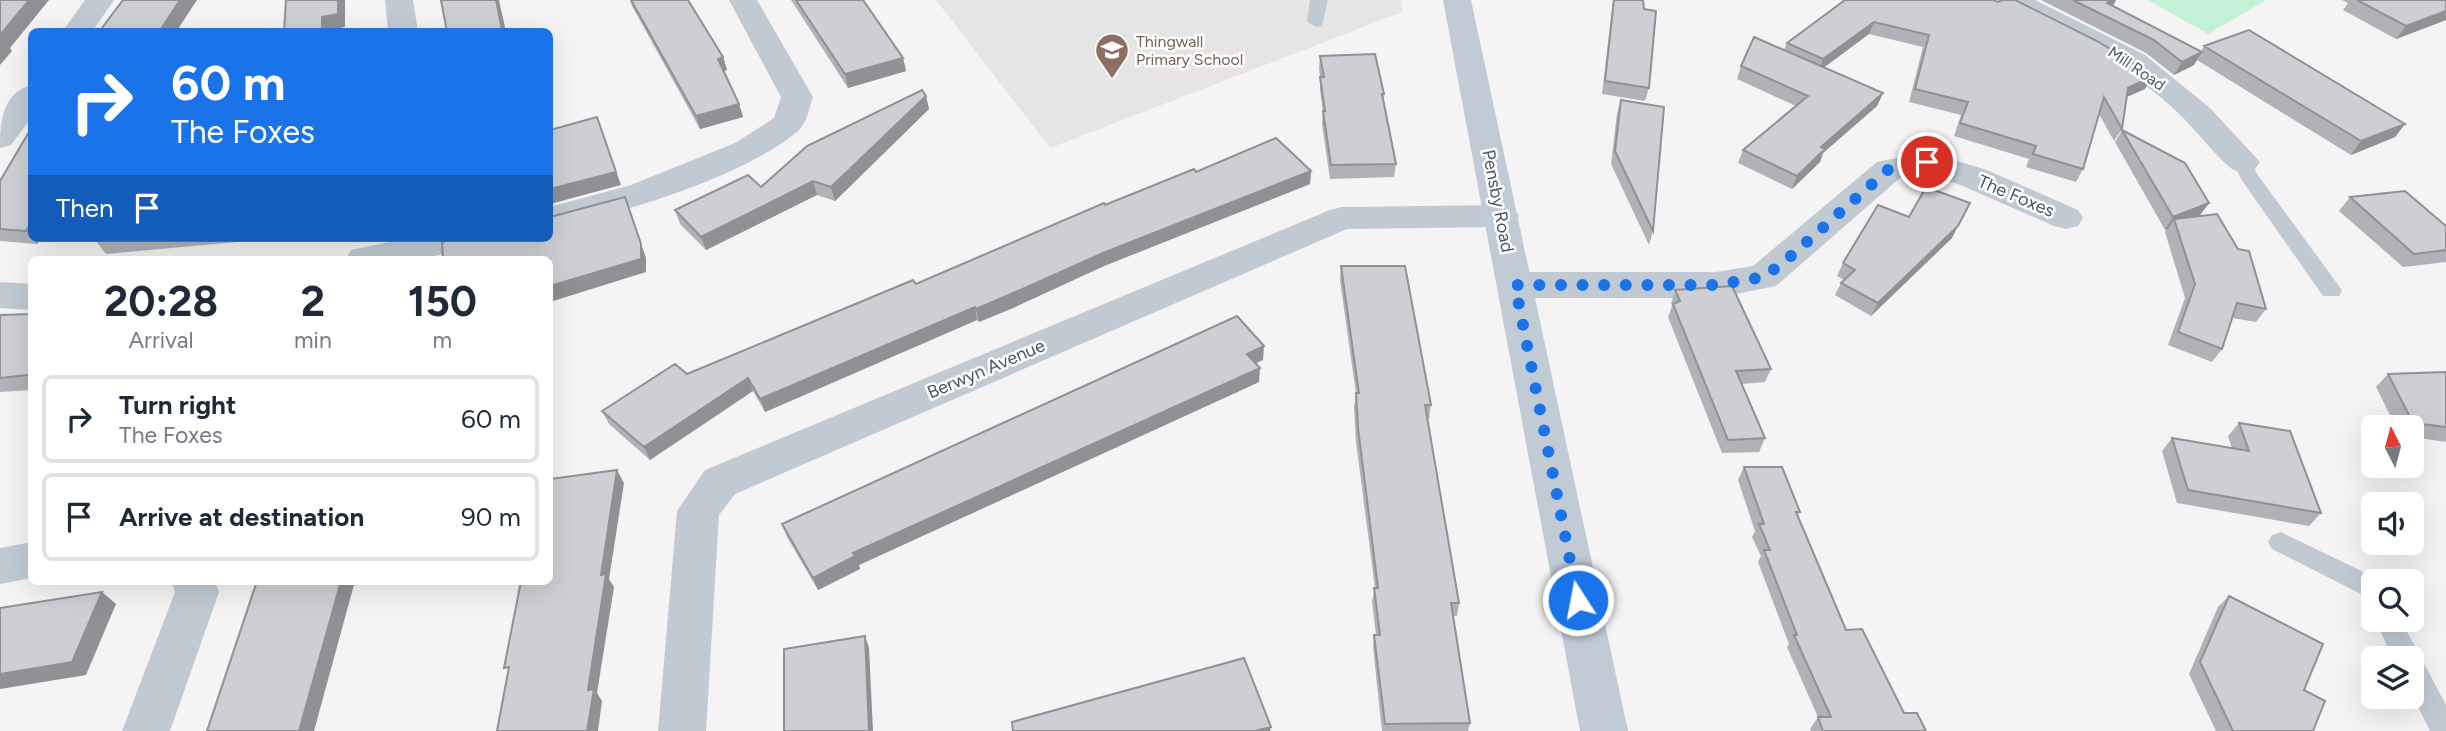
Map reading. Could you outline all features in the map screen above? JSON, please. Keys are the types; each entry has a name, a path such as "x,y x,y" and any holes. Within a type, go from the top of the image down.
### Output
{"main road":[{"name":"Pensby Road","path":"1457,0 1604,731"}],"street":[{"path":"80,28 100,0"},
{"path":"399,0 402,28"},
{"path":"553,217 643,192 747,150 788,123 797,97 743,0"},
{"name":"Mill Road","path":"2012,0 2120,54 2150,73 2207,120 2243,162"},
{"path":"0,138 28,100"},
{"name":"The Foxes","path":"1515,285 1716,285 1763,277 1783,263 1889,169 1923,149 1975,178 2066,218"},
{"name":"Berwyn Avenue","path":"682,731 698,512 720,482 1342,218 1502,216"},
{"path":"378,256 446,242"},
{"path":"0,295 28,297"},
{"path":"146,731 197,592 194,585"}],"lane":[{"path":"1316,22 1319,0"},
{"path":"2243,162 2248,175 2331,291"},
{"path":"2281,542 2361,583"},
{"path":"2424,691 2445,731"}],"shaded area":[{"name":"Thingwall Primary School","path":"936,0 1401,0 1402,12 1050,148"}],"green space":[{"path":"2148,0 2266,0 2208,34"}],"building":[{"path":"0,0 29,0 0,35"},
{"path":"123,0 180,0 162,28 102,28"},
{"path":"286,0 338,0 338,14 322,17 322,28 284,28"},
{"path":"441,0 496,0 502,28 446,28"},
{"path":"631,0 688,0 723,57 718,59 739,104 696,116"},
{"path":"796,0 863,0 903,58 845,74"},
{"path":"1614,0 1643,0 1644,9 1656,11 1649,88 1605,81"},
{"path":"1845,0 2015,0 2099,42 2153,76 2128,88 2122,129 2104,97 2083,169 2033,154 2036,146 1960,123 1968,102 1915,89 1929,35 1874,22 1823,59 1787,43"},
{"path":"2073,0 2112,0 2107,3 2202,52 2182,62 2154,40"},
{"path":"2357,0 2446,0 2446,11 2406,26"},
{"path":"2249,30 2405,124 2361,141 2204,46"},
{"path":"1754,37 1883,93 1821,147 1825,149 1797,176 1743,150 1808,96 1741,66"},
{"path":"1375,54 1396,164 1331,165 1323,111 1320,77 1324,77 1320,56"},
{"path":"922,90 926,96 831,187 813,181 701,237 675,210 748,175 761,187 807,146"},
{"path":"1621,100 1664,107 1653,231 1615,151"},
{"path":"597,117 616,172 553,188 553,129"},
{"path":"2122,130 2185,163 2209,203 2173,217"},
{"path":"28,134 26,231 0,229 0,181"},
{"path":"1276,138 1311,171 1103,253 760,399 748,378 644,447 602,411 675,364 687,374 913,280 916,284 1104,203 1105,205 1194,169 1196,172"},
{"path":"1926,187 1970,203 1958,226 1878,303 1841,283 1855,270 1843,263 1878,205 1909,217"},
{"path":"2405,191 2446,226 2446,250 2414,254 2350,197"},
{"path":"625,197 641,244 641,259 553,285 553,256 443,256 442,242 553,242 553,216"},
{"path":"2217,214 2238,249 2249,251 2266,309 2237,303 2222,349 2178,332 2195,284 2174,219"},
{"path":"1341,266 1405,266 1431,405 1425,405 1459,603 1451,603 1470,723 1385,724 1374,635 1380,635 1374,588 1378,588 1358,428 1356,393 1359,393"},
{"path":"1732,286 1771,369 1736,371 1765,438 1728,440 1673,304 1680,301 1675,290"},
{"path":"28,314 28,375 0,378 0,315"},
{"path":"1237,316 1264,346 1247,354 1260,368 853,553 855,556 813,578 782,524"},
{"path":"2446,372 2446,427 2424,424 2424,415 2409,415 2388,374"},
{"path":"2239,423 2290,431 2321,513 2188,490 2172,438 2249,451"},
{"path":"1744,467 1782,467 1800,512 1796,512 1846,630 1862,629 1904,713 1917,713 1926,731 1823,731 1818,717 1831,717 1794,635 1797,635 1764,550 1770,550 1759,524 1764,524"},
{"path":"617,470 601,575 606,574 588,690 594,689 587,731 497,731 509,667 504,668 520,585 553,585 553,479"},
{"path":"256,585 340,585 299,731 207,731"},
{"path":"102,592 72,662 0,674 0,608"},
{"path":"2229,596 2323,644 2304,690 2325,701 2313,731 2233,731 2200,662"},
{"path":"865,636 869,731 784,731 784,649"},
{"path":"1244,658 1271,727 1255,731 1013,731 1012,722"}],"place":[{"name":"Thingwall Primary School","path":"1112,80"}],"route":[{"path":"1578,600 1515,285 1716,285 1763,277 1783,263 1889,169 1927,162"}]}
